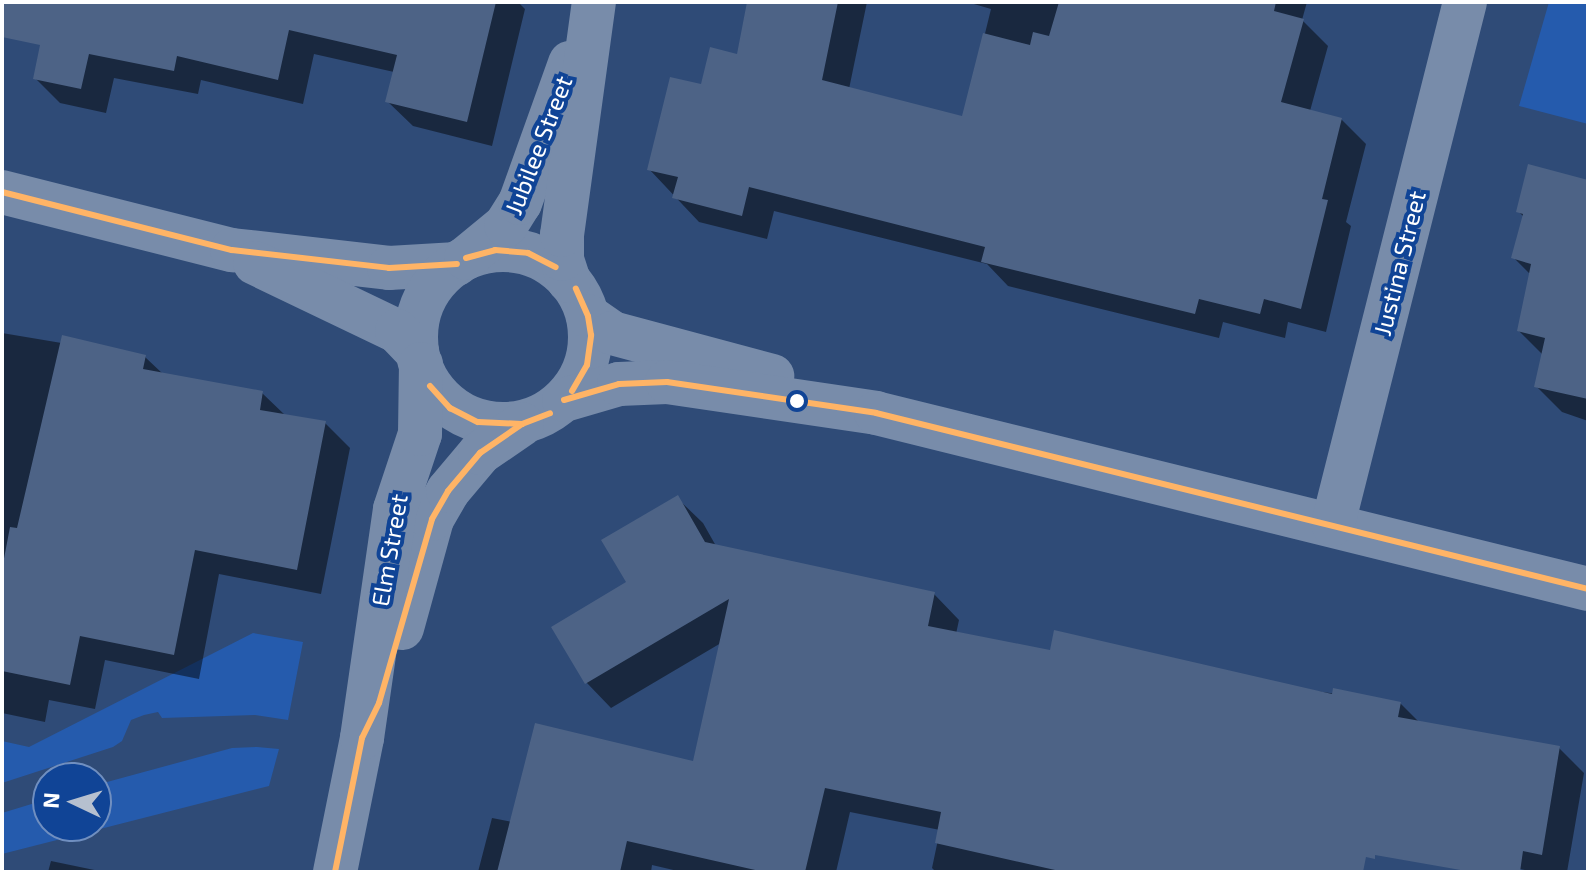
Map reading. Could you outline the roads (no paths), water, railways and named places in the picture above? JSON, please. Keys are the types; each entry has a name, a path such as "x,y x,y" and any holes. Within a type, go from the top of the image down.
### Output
{"street":[{"name":"Justina Street","path":"1333,524 1465,2"},
{"name":"Jubilee Street","path":"462,261 506,225 520,203 592,10"},
{"name":"Jubilee Street","path":"579,298 562,259 562,235 580,123 592,10"},
{"path":"2,192 232,250 389,268 462,261 495,250 528,253 556,267 579,298 612,333 733,364 876,413"},
{"path":"232,250 291,283 397,331 419,358"},
{"path":"462,261 441,275 424,300 417,328 419,358 430,386 450,408 478,422 522,424 550,413 564,400 587,365 591,335 579,298"},
{"name":"Elm Street","path":"335,872 362,738 395,509 420,434 419,358"},
{"path":"564,400 619,384 667,382 876,413 1588,589"},
{"name":"Elm Street","path":"362,738 379,703 432,519 448,491 480,453 522,424"}]}
